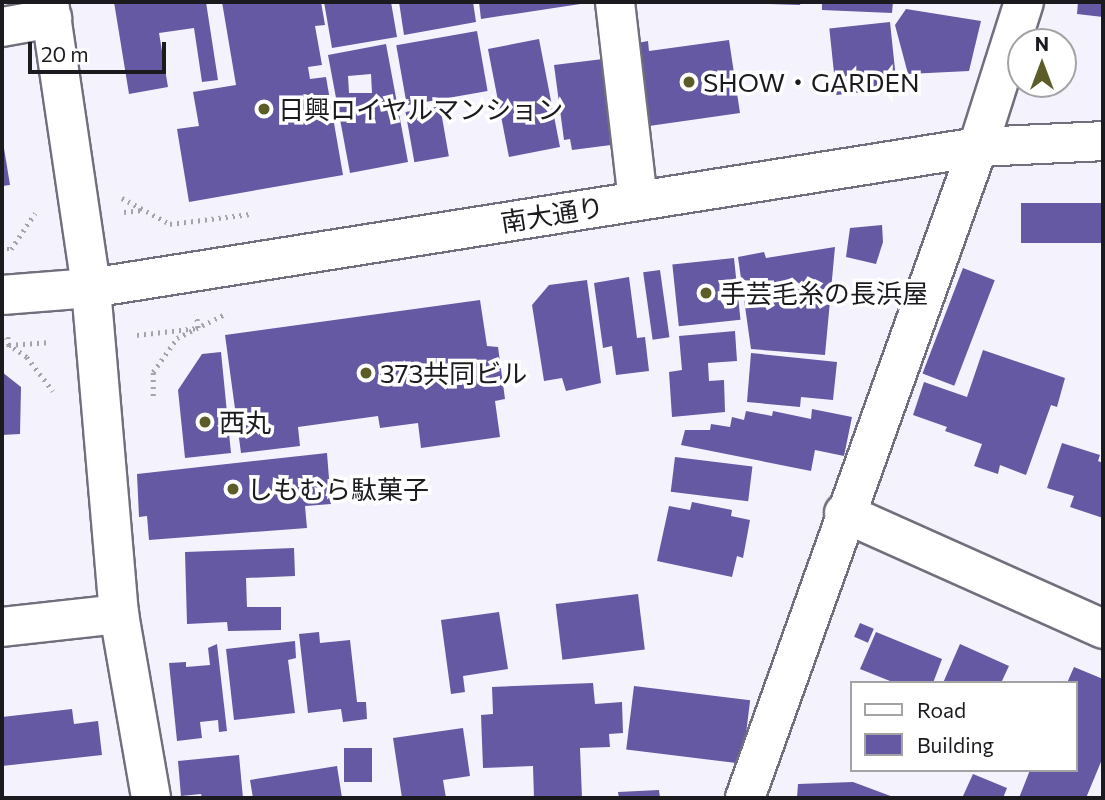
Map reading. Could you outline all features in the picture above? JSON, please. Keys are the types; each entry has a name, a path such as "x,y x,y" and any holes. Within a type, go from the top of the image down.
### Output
{"street":[{"path":"615,2 638,201"},
{"path":"745,798 844,513 978,147 1024,2"},
{"path":"2,27 50,10 91,288 119,614 151,798"},
{"name":"南大通り","path":"2,295 91,288 978,147 1103,141"},
{"path":"844,513 1103,629"},
{"path":"2,627 119,614"}],"path":[{"path":"120,197 170,225 250,214"},
{"path":"2,340 27,357 53,391"}],"building":[{"path":"114,2 206,2 218,80 202,82 194,28 159,33 168,87 129,94"},
{"name":"日興ロイヤルマンション","path":"222,2 321,2 325,25 315,26 322,65 308,67 310,79 326,77 343,175 189,202 177,129 199,126 193,92 236,85"},
{"path":"324,2 391,2 397,37 332,48"},
{"path":"399,2 473,2 476,22 404,35"},
{"path":"479,2 587,2 587,3 481,19"},
{"path":"769,2 801,2 800,5"},
{"path":"822,2 893,2 892,13 822,10"},
{"path":"1078,2 1103,2 1103,17 1077,14"},
{"path":"906,9 981,21 969,71 908,74 895,25"},
{"path":"890,22 897,89 836,95 829,28"},
{"path":"477,31 488,91 407,105 396,45"},
{"path":"539,39 560,147 509,157 488,49"},
{"name":"SHOW・GARDEN","path":"729,40 740,113 649,126 637,43 648,41 649,51"},
{"path":"386,44 408,162 350,173 328,55","holes":["371,74 372,93 349,93 348,76"]},
{"path":"603,59 614,134 609,135 611,145 572,150 570,139 564,140 554,65"},
{"path":"440,106 449,156 414,162 406,112"},
{"path":"2,136 10,185 2,186"},
{"path":"1021,203 1103,203 1103,243 1021,243"},
{"path":"882,225 883,242 876,264 846,257 850,228"},
{"path":"835,247 825,355 751,349 738,257 764,252 766,258"},
{"name":"手芸毛糸の長浜屋","path":"734,258 740,320 679,326 672,264"},
{"path":"963,268 995,280 954,386 923,373"},
{"path":"660,270 669,337 653,340 643,272"},
{"path":"629,277 637,338 645,337 649,371 616,375 612,346 603,348 594,283"},
{"path":"587,280 601,383 566,391 562,378 544,381 532,305 549,285"},
{"name":"373共同ビル","path":"480,300 487,346 498,347 505,399 495,401 500,437 421,448 418,423 380,428 378,416 298,427 300,446 241,453 225,335"},
{"path":"735,331 737,361 708,363 709,381 724,380 725,412 672,417 669,372 682,370 679,336"},
{"path":"983,350 1065,378 1057,407 1051,405 1026,475 1000,465 998,474 974,466 982,444 945,431 947,427 913,415 924,382 967,397"},
{"name":"西丸","path":"221,352 231,453 185,458 178,390 202,354"},
{"path":"751,353 837,362 833,400 801,397 800,407 747,402"},
{"path":"2,372 21,387 20,434 2,435"},
{"path":"812,409 852,417 844,456 815,450 811,471 681,445 685,430 710,430 711,424 730,427 732,417 744,420 746,411 772,416 773,411 811,419"},
{"path":"1062,443 1100,455 1098,461 1103,463 1103,518 1070,507 1074,496 1047,488"},
{"name":"しもむら駄菓子","path":"327,453 331,504 305,506 307,528 149,540 147,516 139,517 137,474"},
{"path":"675,457 752,467 748,501 671,492"},
{"path":"692,502 732,510 731,516 750,520 743,558 737,556 732,577 657,561 669,506 690,510"},
{"path":"294,548 295,576 246,578 247,607 281,607 281,630 228,631 227,622 187,624 185,552"},
{"path":"638,594 645,650 562,660 556,604"},
{"path":"499,612 508,669 463,676 465,692 451,694 441,620"},
{"path":"860,623 874,629 868,643 854,637"},
{"path":"319,632 320,643 350,640 357,702 366,702 367,719 343,722 341,709 308,713 299,634"},
{"path":"876,632 942,659 934,681 890,681 860,669"},
{"path":"295,641 296,658 288,660 295,713 234,720 226,649"},
{"path":"217,644 227,731 219,732 218,720 200,722 202,738 177,741 169,663 186,662 186,667 210,665 208,648"},
{"path":"960,644 1009,666 1002,681 944,681"},
{"path":"1074,667 1103,679 1103,757 1086,798 1019,798 1029,772 1077,772 1077,681 1068,681"},
{"path":"593,683 595,704 622,702 623,733 609,734 610,747 580,748 582,798 534,798 533,766 483,768 481,715 493,714 492,687"},
{"path":"634,686 750,700 742,764 626,750"},
{"path":"72,709 74,724 98,721 102,755 2,766 2,717"},
{"path":"463,728 470,776 443,780 446,798 402,798 393,738"},
{"path":"344,748 372,748 372,782 344,782"},
{"path":"239,755 243,798 202,798 201,794 181,796 178,761"},
{"path":"337,766 342,798 253,798 250,780"},
{"path":"973,774 1007,788 1003,798 963,796"},
{"path":"853,782 896,798 797,798 798,784"},
{"path":"659,790 660,798 619,798 618,792"}],"place":[{"name":"SHOW・GARDEN","path":"689,82"},
{"name":"日興ロイヤルマンション","path":"264,109"},
{"name":"手芸毛糸の長浜屋","path":"706,293"},
{"name":"373共同ビル","path":"366,373"},
{"name":"西丸","path":"205,422"},
{"name":"しもむら駄菓子","path":"233,489"}]}
